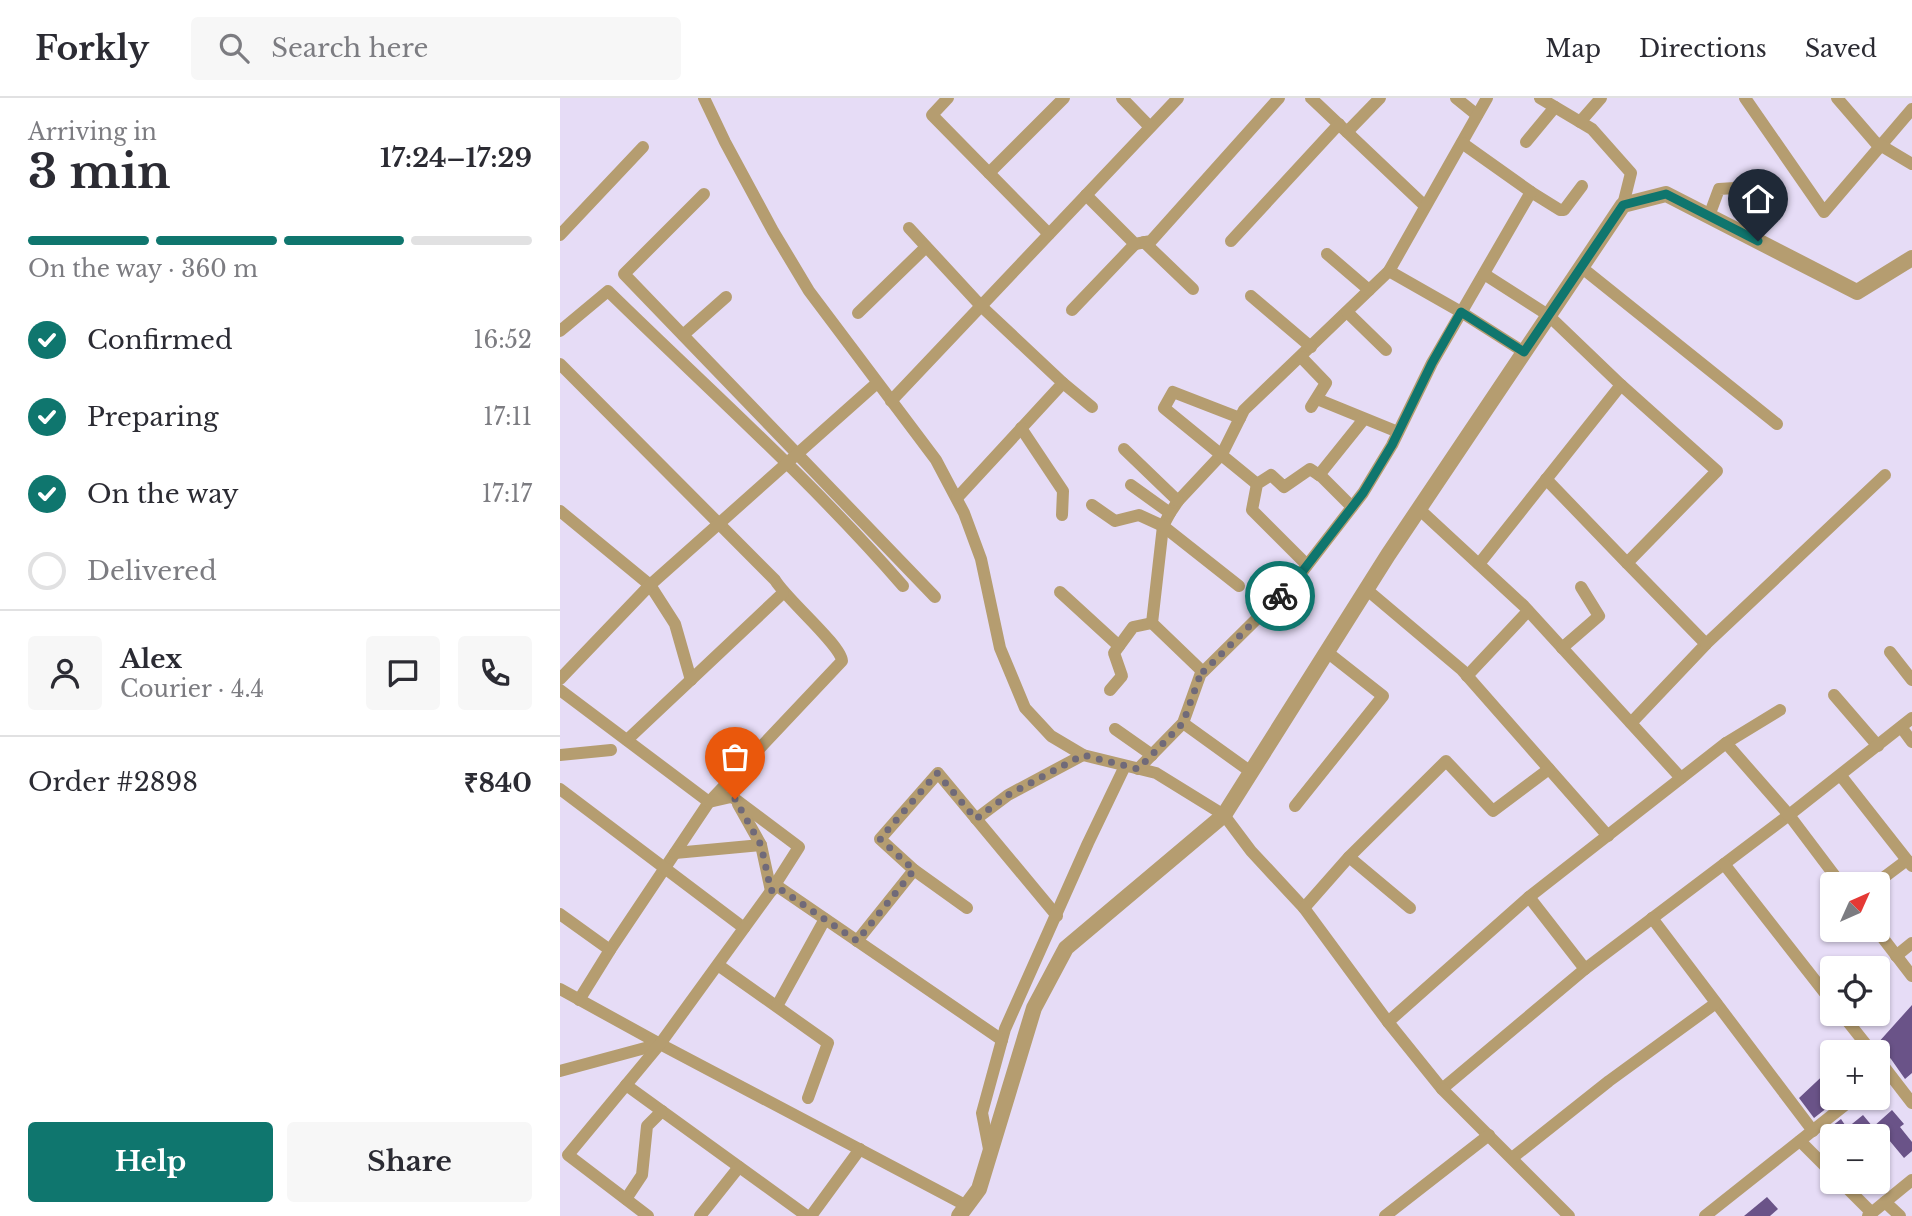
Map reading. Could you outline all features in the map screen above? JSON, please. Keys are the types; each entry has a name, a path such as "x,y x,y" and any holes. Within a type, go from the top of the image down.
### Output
{"street":[{"path":"704,98 725,142 809,291 936,460 957,498 981,559 1000,648 1026,708 1051,736 1083,755 1156,773 1224,815 1251,851 1304,908 1388,1022 1442,1089 1569,1216"},
{"path":"948,98 932,115 1049,234"},
{"path":"989,173 1064,98"},
{"path":"1122,98 1150,127"},
{"path":"891,401 1178,98"},
{"path":"1072,310 1140,243 1151,241 1279,98"},
{"path":"1311,98 1425,206"},
{"path":"1231,241 1343,128 1380,98"},
{"path":"1456,98 1477,115"},
{"path":"1152,623 1163,526 1170,513 1222,454 1244,410 1389,271 1487,98"},
{"path":"560,989 860,1149 963,1211 979,1189 1034,1009 1066,948 1224,815 1366,589 1623,205 1631,173 1592,129 1540,98"},
{"path":"1580,122 1601,98"},
{"path":"1745,98 1824,212 1912,108"},
{"path":"1836,98 1875,142 1912,164"},
{"path":"1526,142 1555,107"},
{"path":"1462,143 1560,210 1564,210 1582,186"},
{"path":"560,235 643,147"},
{"path":"1709,216 1719,189 1751,187"},
{"path":"1202,670 1203,672 1295,581 1363,493 1398,432 1432,363 1531,192"},
{"path":"704,194 624,274 935,597"},
{"path":"1623,205 1666,194 1857,292 1912,258"},
{"path":"1086,195 1192,289"},
{"path":"909,228 981,306 1092,407"},
{"path":"858,313 926,247"},
{"path":"1327,254 1369,290"},
{"path":"1581,267 1777,424"},
{"path":"1389,271 1524,352"},
{"path":"1484,274 1548,315 1717,471 1627,563"},
{"path":"560,331 608,291 786,464 903,586"},
{"path":"1251,296 1311,347"},
{"path":"683,335 726,297"},
{"path":"1347,312 1387,350"},
{"path":"1301,357 1326,383 1314,403 1398,432"},
{"path":"560,364 775,580 783,593 833,643 842,656 842,660 709,802 579,1000"},
{"path":"560,679 650,585 877,383"},
{"path":"957,498 1063,383"},
{"path":"1479,564 1622,385"},
{"path":"1240,418 1173,392 1164,408 1257,484"},
{"path":"1319,475 1364,419"},
{"path":"1021,428 1063,491 1062,515"},
{"path":"1124,449 1178,501"},
{"path":"1307,565 1252,510 1257,484 1271,475 1284,486 1310,469 1352,507"},
{"path":"1631,723 1706,644 1885,475"},
{"path":"1546,479 1706,644"},
{"path":"1131,485 1170,513"},
{"path":"1092,505 1115,521 1139,515 1163,526 1239,586"},
{"path":"1419,509 1528,611 1681,778"},
{"path":"560,511 650,585 676,624 691,680"},
{"path":"1562,648 1599,616 1581,587"},
{"path":"1366,589 1467,676 1608,836"},
{"path":"1060,592 1119,646"},
{"path":"627,740 783,593"},
{"path":"1467,676 1528,611"},
{"path":"1152,623 1202,670"},
{"path":"1110,690 1122,676 1114,653 1133,627 1152,623"},
{"path":"1295,806 1383,696 1327,652"},
{"path":"1890,652 1912,680"},
{"path":"990,1154 982,1112 1002,1040 1088,843 1132,768 1152,755 1183,723 1202,670"},
{"path":"560,690 709,802 731,797 799,847 771,891 660,1044 564,1160 648,1216"},
{"path":"1834,695 1878,746"},
{"path":"1388,1022 1529,897 1726,743 1780,710"},
{"path":"1442,1089 1585,969 1841,776 1907,722 1912,742"},
{"path":"1183,723 1251,772"},
{"path":"1115,729 1152,755"},
{"path":"1726,743 1788,815 1832,872"},
{"path":"560,755 611,750"},
{"path":"976,819 1008,795 1083,755"},
{"path":"1304,908 1349,858 1446,761 1493,811 1549,769"},
{"path":"967,908 914,870 880,839 937,773 1057,916"},
{"path":"1841,776 1911,865 1890,876"},
{"path":"560,789 744,928"},
{"path":"735,799 761,845 771,891"},
{"path":"675,853 761,845"},
{"path":"1349,858 1410,908"},
{"path":"1724,864 1820,987"},
{"path":"857,941 914,870"},
{"path":"771,891 777,887 1002,1040"},
{"path":"1529,897 1585,969"},
{"path":"560,914 610,950"},
{"path":"1652,918 1813,1131"},
{"path":"777,1006 825,919"},
{"path":"1886,942 1912,976"},
{"path":"1896,956 1912,943"},
{"path":"718,965 828,1042 808,1098"},
{"path":"1512,1158 1609,1081 1716,1003"},
{"path":"1852,1026 1863,1040"},
{"path":"560,1071 660,1044"},
{"path":"1890,1083 1912,1103"},
{"path":"626,1085 809,1216 860,1149"},
{"path":"1705,1216 1839,1110"},
{"path":"626,1199 642,1175 647,1126 662,1111"},
{"path":"1385,1216 1489,1135"},
{"path":"1800,1141 1820,1161"},
{"path":"701,1216 739,1167"},
{"path":"1852,1194 1870,1214 1912,1180"},
{"path":"1885,1202 1900,1216"}],"building":[{"path":"1912,1005 1912,1073 1905,1079 1890,1058 1890,1040 1881,1040"},
{"path":"1820,1078 1820,1110 1824,1110 1814,1118 1799,1098"},
{"path":"1892,1110 1904,1124 1900,1127 1912,1142 1912,1151 1904,1158 1890,1141 1890,1124 1876,1124"},
{"path":"1863,1115 1870,1124 1852,1124"},
{"path":"1767,1197 1778,1209 1770,1216 1744,1216"}],"way so far":[{"path":"735,799 761,845 771,891 777,887 857,941 914,870 880,839 937,773 976,819 1008,795 1083,755 1138,769 1183,723 1202,670 1203,672 1280,596"}],"route":[{"path":"1280,596 1295,581 1363,493 1392,445 1432,363 1461,312 1524,352 1623,205 1666,194 1758,241"}]}
